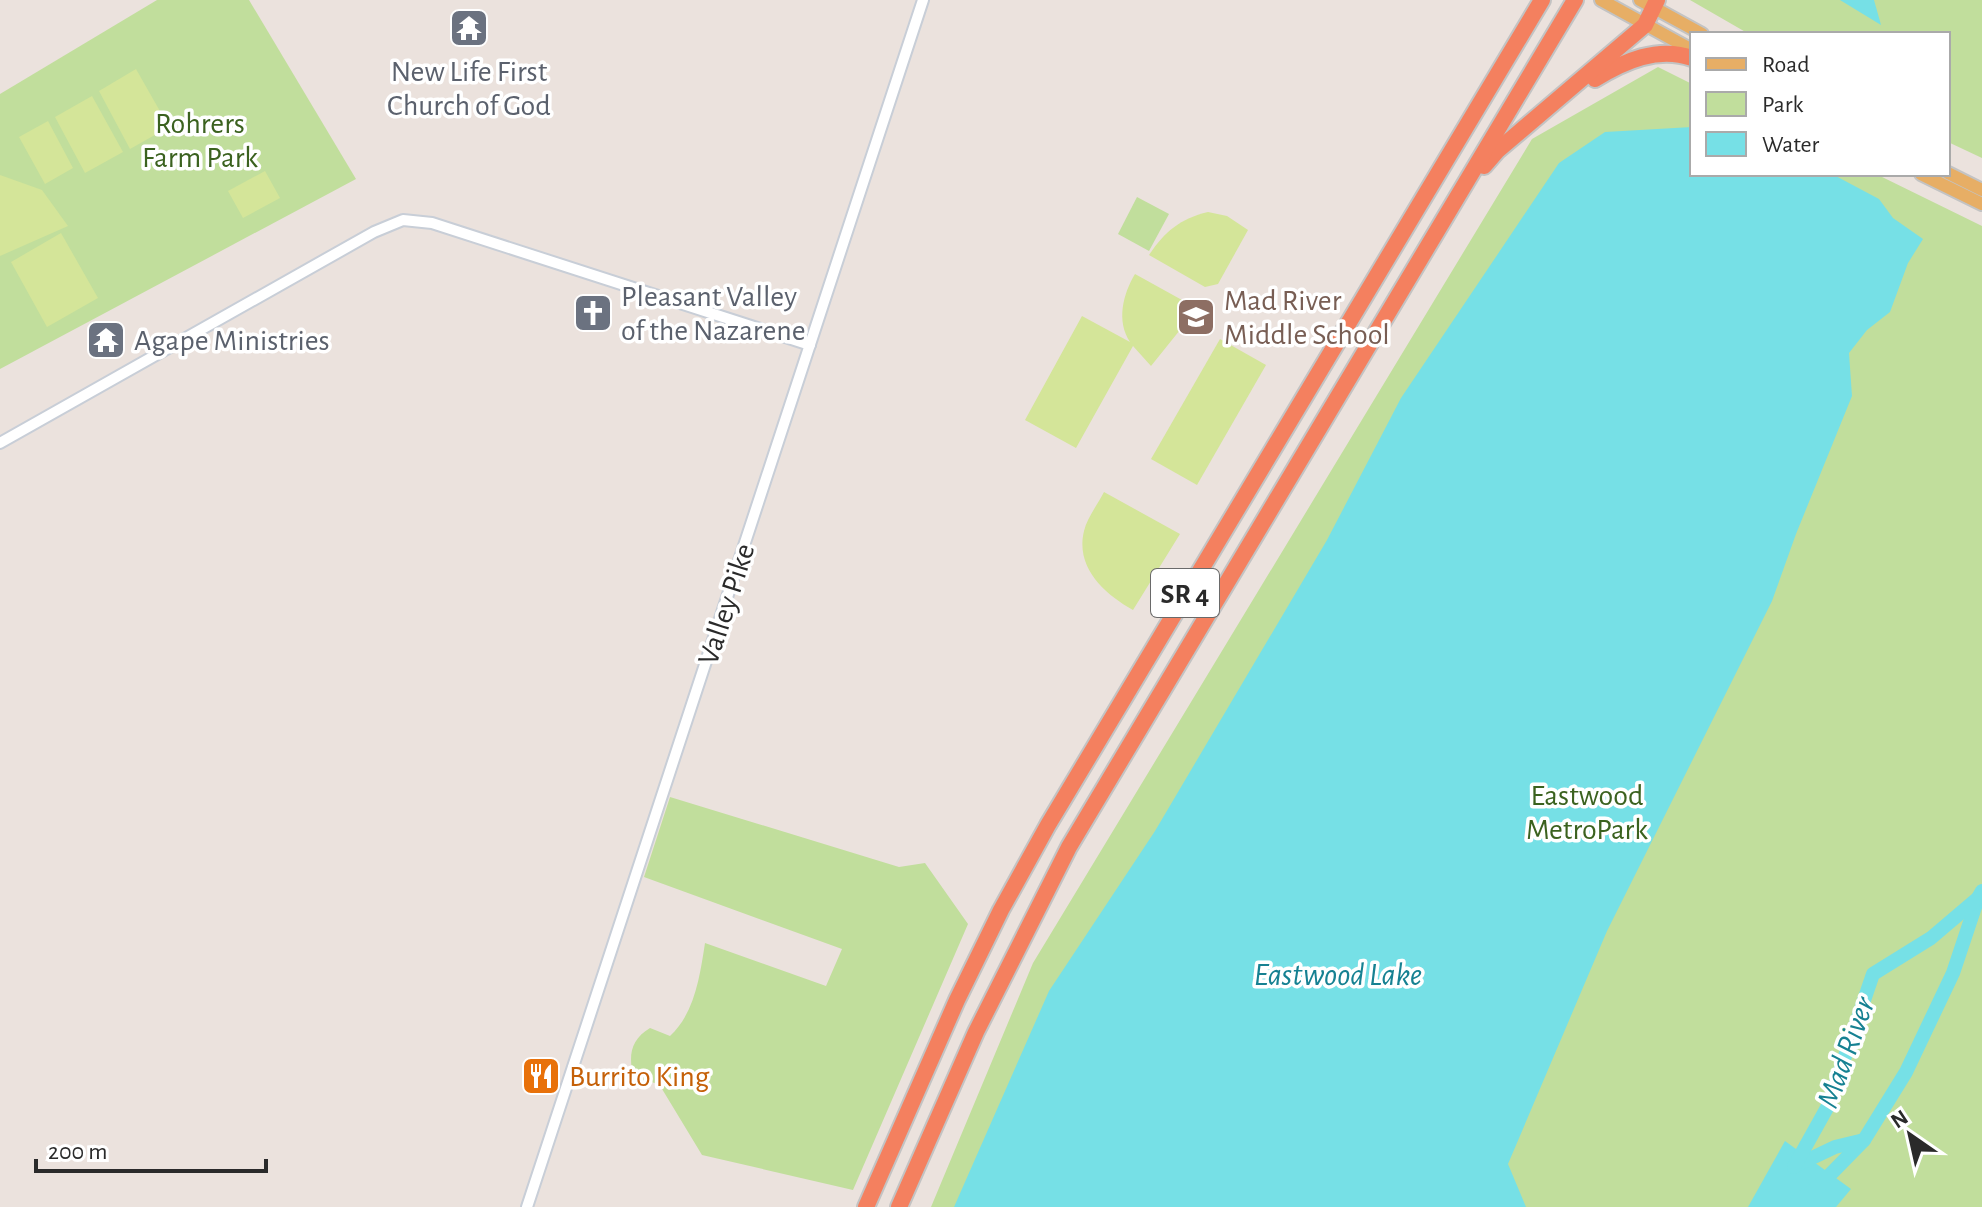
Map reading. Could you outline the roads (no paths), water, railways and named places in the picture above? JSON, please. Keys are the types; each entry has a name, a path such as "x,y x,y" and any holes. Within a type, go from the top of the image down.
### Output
{"highway":[{"name":"SR 4","path":"866,1207 957,1000 1001,910 1048,825 1542,0"},
{"path":"1451,207 1497,151 1645,25 1651,3"},
{"name":"SR 4","path":"899,1207 976,1032 1069,847 1572,6"},
{"path":"1547,110 1609,70 1629,61 1653,54 1671,53 1690,58"}],"main road":[{"path":"1601,0 1690,49"},
{"path":"1651,3 1699,32"},
{"path":"1950,174 1982,190"},
{"path":"1925,176 1982,204"}],"street":[{"name":"Valley Pike","path":"527,1207 923,0"},
{"path":"0,443 374,232 403,220 432,223 810,345"}],"water":[{"path":"1840,0 1874,0 1881,25"},
{"name":"Eastwood Lake","path":"1690,127 1690,176 1836,176 1879,199 1893,218 1923,239 1908,263 1890,312 1867,330 1849,353 1852,396 1772,601 1607,931 1508,1164 1526,1207 954,1207 1049,991 1155,831 1327,540 1401,398 1559,163 1605,132"},
{"path":"1785,1141 1851,1189 1836,1207 1748,1207"}],"waterway":[{"name":"Mad River","path":"1794,1167 1828,1106 1873,974 1931,938 1978,898 1982,891"},
{"path":"1795,1166 1835,1147 1864,1140 1906,1072 1953,973 1978,898"},
{"name":"Mad River","path":"1788,1207 1820,1185 1864,1140"}],"place":[{"name":"New Life First Church of God","path":"469,28"},
{"name":"Pleasant Valley of the Nazarene","path":"593,313"},
{"name":"Mad River Middle School","path":"1196,317"},
{"name":"Agape Ministries","path":"106,340"},
{"name":"Burrito King","path":"541,1076"}],"park label":[{"name":"Rohrers Farm Park","path":"200,140"},
{"name":"Eastwood MetroPark","path":"1587,812"}]}
